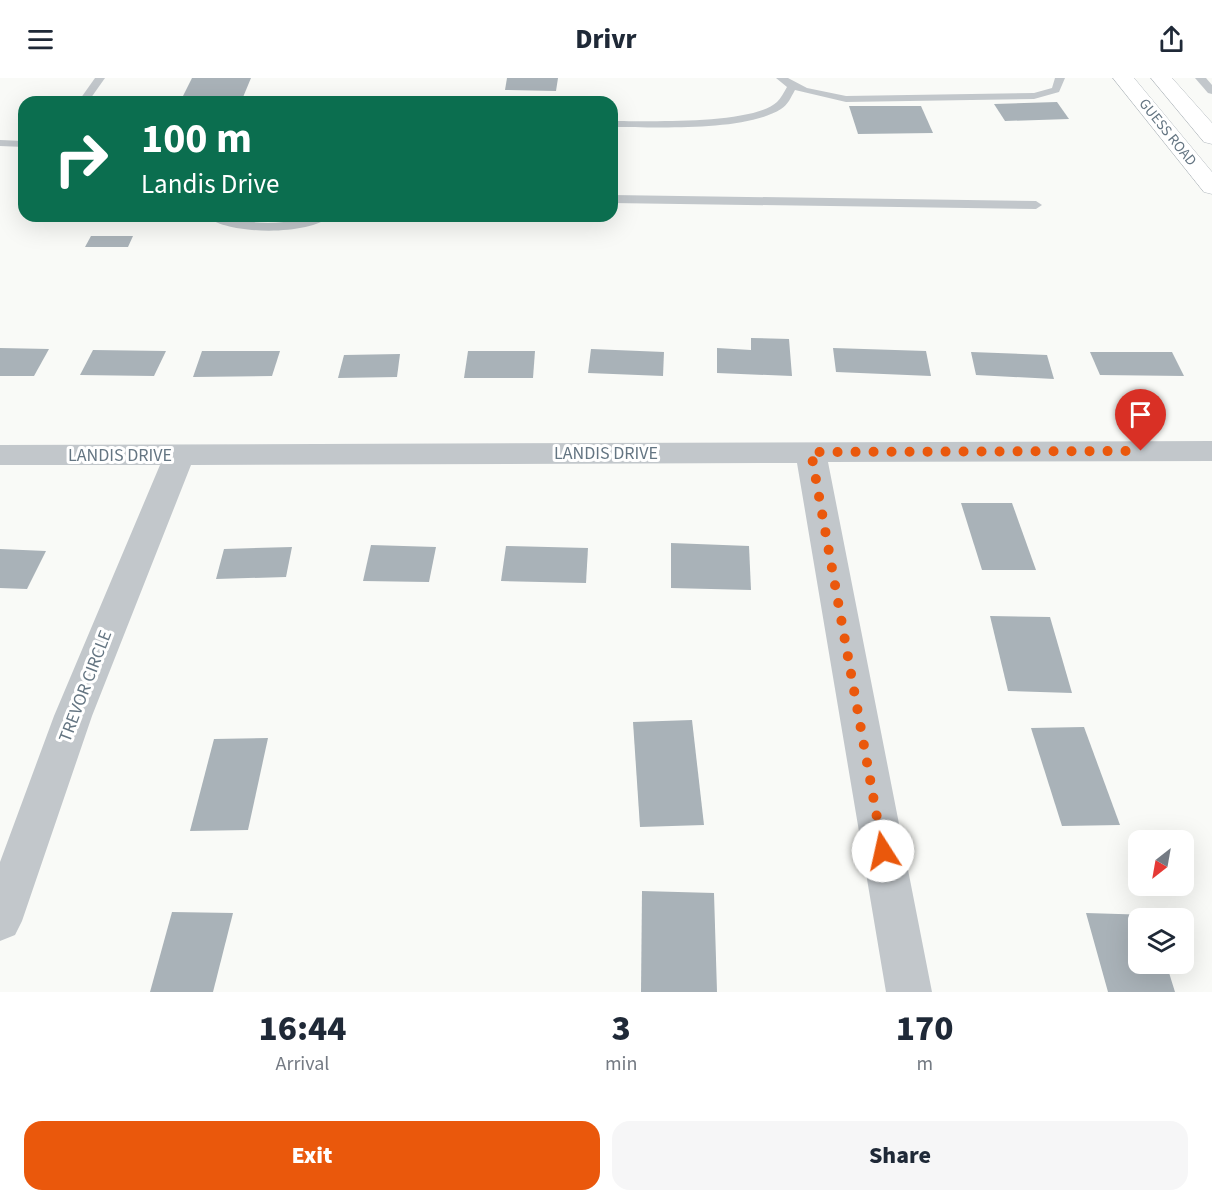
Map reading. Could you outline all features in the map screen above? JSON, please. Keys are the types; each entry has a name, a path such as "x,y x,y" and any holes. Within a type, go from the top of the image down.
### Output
{"main road":[{"name":"GUESS ROAD","path":"1123,78 1212,187"},
{"name":"GUESS ROAD","path":"1161,78 1212,137"}],"street":[{"name":"LANDIS DRIVE","path":"0,455 1212,451"},
{"path":"811,452 909,992"},
{"name":"TREVOR CIRCLE","path":"0,921 73,716 178,455"}],"lane":[{"path":"87,96 100,78"},
{"path":"781,78 792,87 846,99 1034,96 1053,93 1058,88 1060,78"},
{"path":"1200,78 1212,91"},
{"path":"618,124 690,123 757,116 780,106 792,87"},
{"path":"0,143 18,144"},
{"path":"618,199 1036,205"},
{"path":"229,222 238,225 282,226 306,222"}],"building":[{"path":"192,78 251,78 244,96 183,96"},
{"path":"507,78 558,78 556,91 505,90"},
{"path":"1057,102 1069,119 1005,121 994,104"},
{"path":"849,106 921,106 933,133 858,134"},
{"path":"91,236 133,236 128,247 85,247"},
{"path":"751,338 789,339 792,376 717,373 717,348 751,350"},
{"path":"0,348 49,349 34,376 0,376"},
{"path":"833,348 926,351 931,376 836,372"},
{"path":"591,349 664,352 663,376 588,373"},
{"path":"93,350 166,351 154,376 80,375"},
{"path":"202,351 280,351 272,376 193,377"},
{"path":"468,351 535,351 533,378 464,378"},
{"path":"971,352 1047,355 1054,379 976,375"},
{"path":"1090,352 1172,352 1184,376 1100,375"},
{"path":"400,354 397,377 338,378 344,355"},
{"path":"961,503 1012,503 1036,570 982,570"},
{"path":"671,543 749,546 751,590 671,588"},
{"path":"371,545 436,547 429,582 363,581"},
{"path":"506,546 588,548 586,583 501,581"},
{"path":"292,547 286,577 216,579 224,549"},
{"path":"0,549 46,551 27,589 0,588"},
{"path":"990,616 1050,617 1072,693 1008,691"},
{"path":"692,720 704,825 640,827 633,722"},
{"path":"1084,727 1120,825 1062,826 1031,728"},
{"path":"268,738 248,830 190,831 214,739"},
{"path":"642,891 714,893 717,992 641,992"},
{"path":"172,912 233,913 213,992 150,992"},
{"path":"1086,913 1128,914 1128,974 1169,974 1175,992 1108,992"}],"route":[{"path":"883,851 811,452 1141,451"}]}
